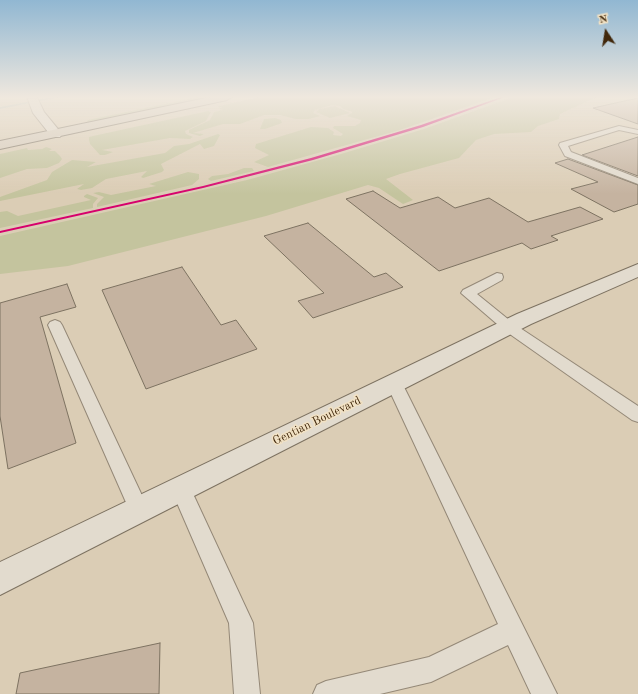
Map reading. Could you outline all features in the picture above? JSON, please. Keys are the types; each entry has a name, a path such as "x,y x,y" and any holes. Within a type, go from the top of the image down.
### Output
{"highway":[{"path":"0,145 77,129"}],"main road":[{"path":"52,129 56,134"},
{"name":"Gentian Boulevard","path":"0,579 509,327 638,270"}],"lane":[{"path":"614,129 563,145 568,154 638,181"},
{"path":"626,129 638,132"},
{"path":"497,277 468,294 509,327 638,415"},
{"path":"55,326 139,510"},
{"path":"394,383 544,694"},
{"path":"181,489 241,623 247,694"},
{"path":"326,694 431,669 513,630"}],"green space":[{"path":"124,129 188,129 185,131 186,134 193,137 190,139 170,138 102,150 113,152 100,155 90,144 89,137"},
{"path":"205,129 193,133 204,134 200,136 189,133 189,130"},
{"path":"303,129 330,129 334,132 333,135 341,136 343,134 335,129 402,129 268,167 254,162 269,155 255,148 256,144"},
{"path":"423,129 534,129 531,132 494,134 476,140 459,158 386,179 413,200 403,204 379,188 368,185 266,216 68,266 0,274 0,236 247,180"},
{"path":"218,134 220,135 214,146 204,149 200,144 161,164 164,170 162,172 143,178 141,177 147,171 106,179 92,188 81,190 77,189 84,184 0,201 0,197 47,180 52,172 72,160 96,162 87,167 165,153 174,146 189,144"},
{"path":"46,147 52,149 49,151 55,151 60,156 62,159 59,163 47,168 27,169 0,178 0,154 27,148 28,150 42,149"},
{"path":"244,168 252,168 254,171 211,181 208,179 212,176 228,174"},
{"path":"188,172 199,174 199,179 192,185 97,207 97,204 104,197 93,193 99,192 111,195 156,186 149,184"},
{"path":"87,194 98,198 93,204 93,208 0,228 0,212 7,211 18,216 91,200 84,197"}],"building":[{"path":"638,137 638,176 582,155"},
{"path":"568,159 638,185 638,204 614,212 571,189 598,182 555,163"},
{"path":"373,191 400,208 438,197 455,208 489,198 528,222 580,207 603,219 551,236 558,240 531,249 522,243 439,271 346,199"},
{"path":"308,223 374,277 386,273 403,287 313,318 298,301 324,293 264,236"},
{"path":"182,267 221,325 236,320 257,349 146,389 102,290"},
{"path":"67,284 76,307 40,317 76,443 8,469 0,416 0,303"},
{"path":"160,643 159,694 16,694 20,673"}],"cycle path":[{"path":"0,232 203,187 312,159 411,129"}]}
